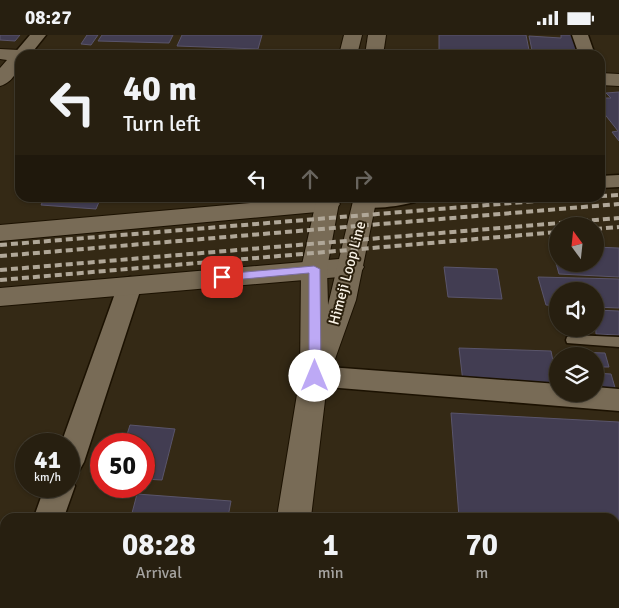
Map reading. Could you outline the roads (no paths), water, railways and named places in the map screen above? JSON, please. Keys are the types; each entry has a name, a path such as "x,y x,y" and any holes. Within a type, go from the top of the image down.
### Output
{"street":[{"path":"25,50 38,35"},
{"path":"349,50 352,35"},
{"path":"375,50 377,35"},
{"path":"580,35 585,50"},
{"path":"0,54 15,55"},
{"path":"0,80 15,62"},
{"path":"605,79 619,80"},
{"path":"605,182 619,181"},
{"path":"0,233 318,202"},
{"name":"Himeji Loop Line","path":"295,513 315,376 314,269 328,202"},
{"name":"Himeji Loop Line","path":"315,376 343,300 365,202"},
{"path":"0,297 351,267"},
{"path":"79,433 130,285"},
{"path":"315,376 619,400"},
{"path":"50,513 56,498"}],"lane":[{"path":"572,339 619,342"}],"railway":[{"path":"605,196 619,195"},
{"path":"0,245 524,202"},
{"path":"0,256 619,204"},
{"path":"0,270 619,218"},
{"path":"604,228 619,227"},
{"path":"0,280 549,233"}]}
